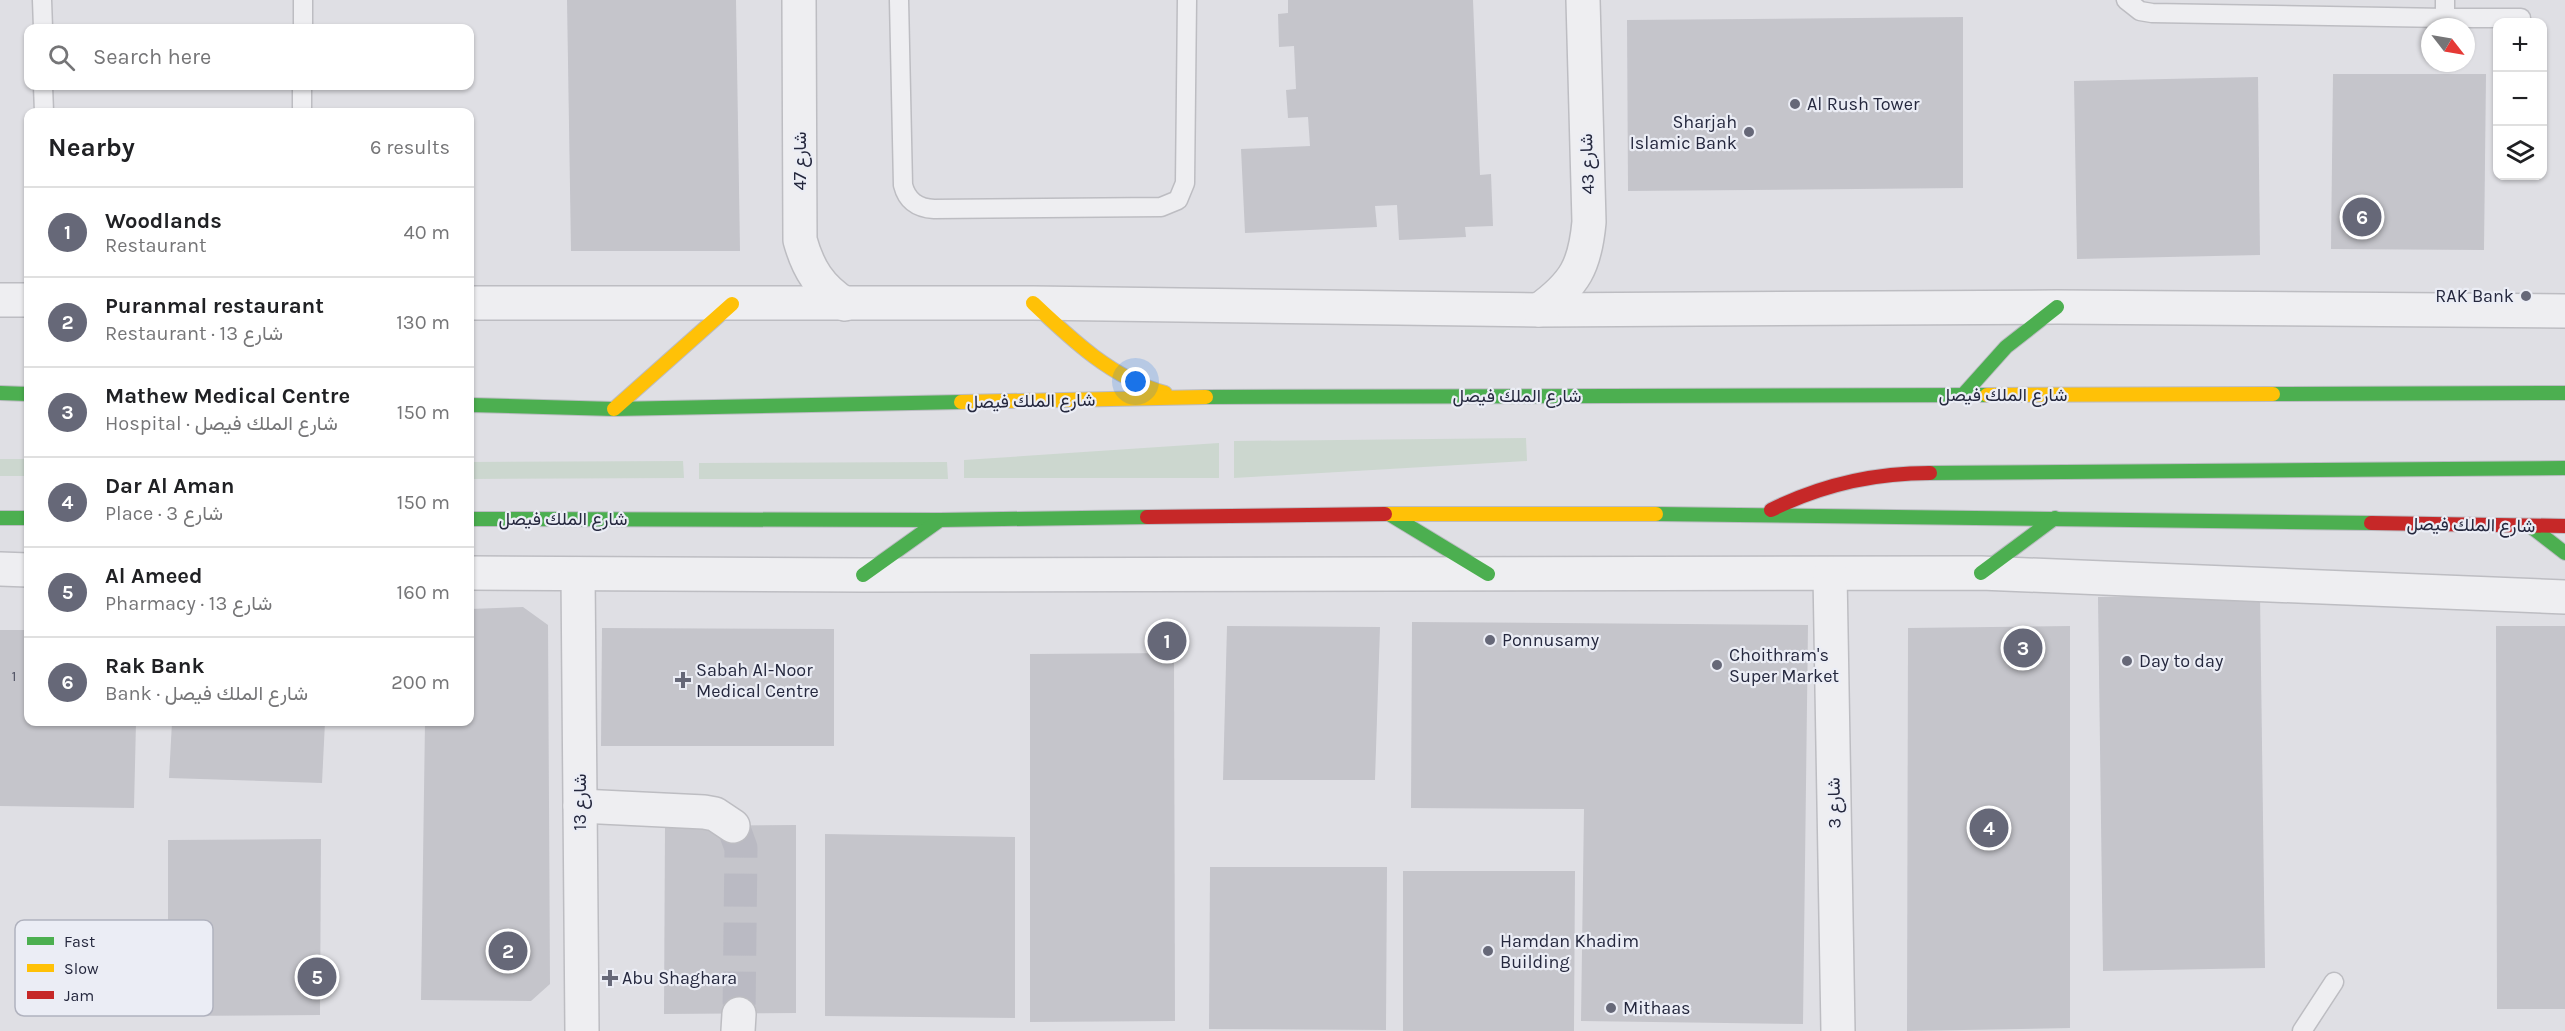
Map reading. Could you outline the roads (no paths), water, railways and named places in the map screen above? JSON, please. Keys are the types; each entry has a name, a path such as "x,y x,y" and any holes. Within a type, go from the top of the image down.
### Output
{"main road":[{"path":"1033,303 1082,346 1134,383 1178,398"},
{"path":"614,409 732,304"},
{"path":"1963,395 2005,346 2030,325 2057,307"},
{"path":"0,393 24,394"},
{"name":"شارع الملك فيصل","path":"474,405 614,409 1178,398 2565,393"},
{"path":"1764,514 1796,497 1831,484 1866,476 1903,472 2565,468"},
{"path":"1389,514 1488,574"},
{"name":"شارع الملك فيصل","path":"474,519 940,520 1389,514 1764,514 2565,526"},
{"path":"0,518 24,521"},
{"path":"1981,573 2055,518"},
{"path":"863,575 940,520"},
{"path":"2530,526 2565,553"}],"street":[{"name":"شارع 47","path":"799,0 800,240 805,260 815,278 828,293 845,304"},
{"name":"شارع 43","path":"1539,310 1561,294 1578,273 1587,249 1589,222 1583,0"},
{"path":"0,300 24,300"},
{"path":"474,303 1033,303 1539,310 2057,307 2565,310"},
{"path":"0,569 24,570"},
{"path":"474,573 863,575 1981,573 2565,597"},
{"name":"شارع 13","path":"578,574 582,1031"},
{"name":"شارع 3","path":"1830,574 1838,1031"},
{"path":"580,806 704,812 715,814 733,826"}],"lane":[{"path":"42,0 43,24"},
{"path":"303,0 303,24"},
{"path":"899,0 903,185 905,192 916,205 934,209 1161,207 1178,200 1185,183 1187,0"},
{"path":"2126,0 2140,11 2152,13 2445,9 2521,13"},
{"path":"44,90 44,108"},
{"path":"302,90 302,108"},
{"path":"2302,1031 2334,982"}],"tunnel":[{"path":"733,826 741,848 739,1014"}],"place":[{"name":"Al Rush Tower","path":"1795,104"},
{"name":"Sharjah Islamic Bank","path":"1749,132"},
{"name":"Rak Bank","path":"2362,217"},
{"name":"RAK Bank","path":"2526,296"},
{"name":"Ponnusamy","path":"1490,640"},
{"name":"Woodlands","path":"1167,641"},
{"name":"Mathew Medical Centre","path":"2023,648"},
{"name":"Day to day","path":"2127,661"},
{"name":"Choithram's Super Market","path":"1717,665"},
{"name":"Sabah Al-Noor Medical Centre","path":"683,680"},
{"name":"Dar Al Aman","path":"1989,828"},
{"name":"Puranmal restaurant","path":"508,951"},
{"name":"Hamdan Khadim Building","path":"1488,951"},
{"name":"Al Ameed","path":"317,977"},
{"name":"Abu Shaghara","path":"610,978"},
{"name":"Mithaas","path":"1611,1008"}]}
